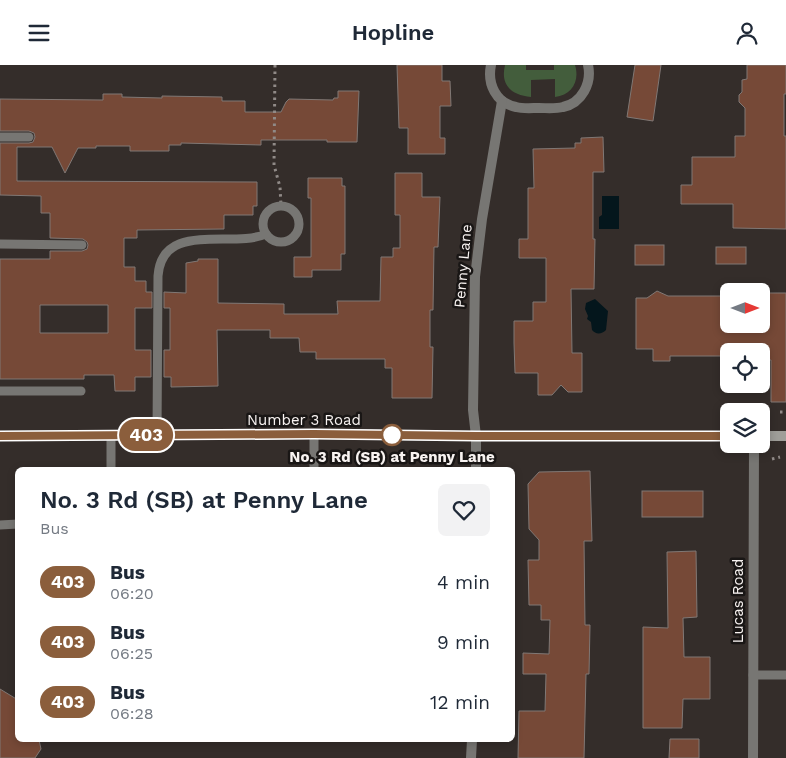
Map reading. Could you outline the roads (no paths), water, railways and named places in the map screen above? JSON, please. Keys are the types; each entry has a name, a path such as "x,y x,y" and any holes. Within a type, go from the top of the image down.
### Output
{"main road":[{"name":"Number 3 Road","path":"0,436 314,434 720,436"},
{"path":"770,436 786,437"}],"street":[{"path":"491,65 492,86 502,101 520,108 559,108 571,104 580,97 587,87 588,65"},
{"name":"Penny Lane","path":"476,467 476,436 473,410 475,277 482,219 502,101"},
{"name":"Lucas Road","path":"752,758 754,453"},
{"path":"472,742 472,758"}],"lane":[{"path":"0,137 29,137"},
{"path":"281,206 291,209 296,215 299,226 296,235 289,240 280,242 272,240 266,234 263,225 266,215 273,208 281,206"},
{"path":"157,435 158,276 162,259 173,247 187,240 249,239 266,234"},
{"path":"0,244 82,245"},
{"path":"0,391 82,391"},
{"path":"314,434 314,467"},
{"path":"111,435 111,467"},
{"path":"0,525 15,524"},
{"path":"753,675 786,675"}],"place":[{"name":"No. 3 Rd (SB) at Penny Lane","path":"392,435"}]}
